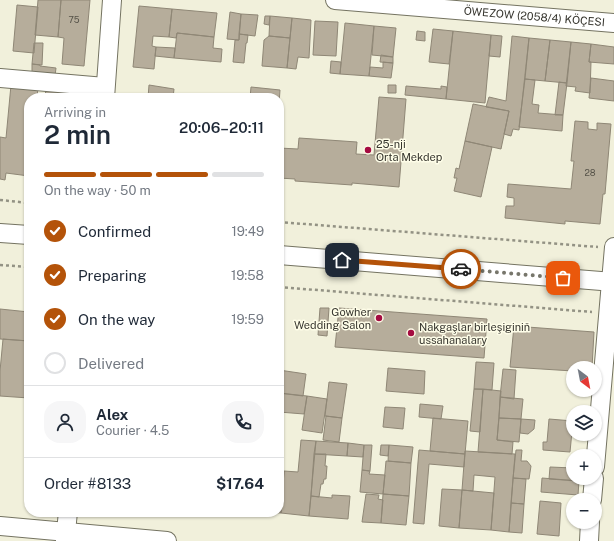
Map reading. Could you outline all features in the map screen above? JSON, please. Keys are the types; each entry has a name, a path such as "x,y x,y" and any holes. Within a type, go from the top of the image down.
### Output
{"street":[{"path":"0,78 105,93 112,0"},
{"name":"ÖWEZOW (2058/4) KÖÇESI","path":"335,0 614,23"},
{"path":"0,233 24,235"},
{"path":"597,449 614,248"},
{"path":"284,255 612,281"},
{"path":"66,537 68,517"},
{"path":"0,526 66,537 167,541"},
{"path":"589,541 590,529"}],"path":[{"path":"0,200 24,202"},
{"path":"284,222 614,248"},
{"path":"0,265 24,267"},
{"path":"284,287 608,313"}],"building":[{"path":"38,0 61,0 58,37 35,35"},
{"path":"61,0 90,0 84,66 62,64 64,38 58,37"},
{"path":"17,5 38,7 34,53 13,51"},
{"path":"139,6 172,9 169,37 153,36 152,46 156,47 154,69 133,67"},
{"path":"172,9 217,13 214,37 177,33 176,38 169,37"},
{"path":"230,12 241,14 239,40 227,39"},
{"path":"241,14 258,15 255,36 239,34"},
{"path":"265,16 270,16 269,25 264,24"},
{"path":"270,16 292,18 290,38 269,36"},
{"path":"292,18 311,20 309,58 298,57 296,69 287,68"},
{"path":"315,21 338,22 336,56 313,55"},
{"path":"345,23 374,26 369,76 340,74"},
{"path":"374,26 396,28 393,57 372,55"},
{"path":"433,29 453,31 449,64 429,62"},
{"path":"417,31 425,32 425,41 416,40"},
{"path":"453,31 491,35 485,103 446,99"},
{"path":"177,33 214,37 213,48 222,49 221,62 174,58"},
{"path":"239,34 248,35 244,63 233,62 235,40 239,40"},
{"path":"491,35 502,36 500,57 489,56"},
{"path":"269,36 290,38 287,68 262,66 264,40"},
{"path":"512,36 529,38 519,130 513,129 511,136 504,134 509,111 486,107 489,97 506,101"},
{"path":"529,38 550,40 545,81 525,79"},
{"path":"550,40 571,42 567,83 545,81"},
{"path":"571,42 591,44 589,62 591,62 590,93 575,91 576,87 566,86"},
{"path":"34,43 43,43 42,65 32,64"},
{"path":"591,44 614,47 614,64 589,62"},
{"path":"156,47 175,48 174,58 155,56"},
{"path":"381,55 393,57 393,63 380,62"},
{"path":"331,61 341,62 340,74 330,73"},
{"path":"383,62 393,63 391,78 369,76 370,67 383,68"},
{"path":"32,64 56,68 55,76 32,74"},
{"path":"591,78 614,81 614,101 589,98"},
{"path":"525,79 535,80 532,104 539,105 538,113 563,115 562,131 519,127"},
{"path":"559,82 567,83 563,115 555,115"},
{"path":"11,85 38,87 37,93 24,93 24,175 6,173 5,180 0,179 0,137 6,138"},
{"path":"149,85 174,89 174,93 148,93"},
{"path":"388,85 396,85 396,93 388,93"},
{"path":"406,86 441,89 441,86 447,87 446,99 405,95"},
{"path":"46,87 79,90 79,93 45,93"},
{"path":"251,87 280,90 280,93 250,93"},
{"path":"379,97 406,99 399,187 352,183 352,185 295,181 295,179 284,178 284,148 298,149 299,138 357,142 356,154 374,155"},
{"path":"473,104 509,111 501,149 465,141"},
{"path":"575,121 588,122 588,129 597,130 597,123 611,124 605,194 603,194 600,224 565,221 565,224 505,218 506,206 514,206 514,198 507,197 508,184 571,189 574,161 571,161"},
{"path":"465,141 492,147 481,197 454,191 457,178 454,178 456,168 459,169"},
{"path":"320,308 329,308 327,336 318,335"},
{"name":"Nakgaşlar birleşiginiň ussahanalary","path":"339,308 487,319 484,358 335,347"},
{"path":"0,309 24,311 24,341 0,339"},
{"path":"514,326 594,332 592,361 566,361 566,371 510,367"},
{"path":"3,339 24,341 24,398 0,396 0,371"},
{"path":"476,362 494,363 492,390 474,389"},
{"path":"388,368 425,371 424,394 386,391"},
{"path":"503,369 516,370 514,399 500,397"},
{"path":"284,371 306,374 303,396 284,394"},
{"path":"329,382 347,384 342,418 325,416"},
{"path":"474,389 483,389 480,432 470,431"},
{"path":"483,389 501,391 497,440 513,442 512,454 478,452"},
{"path":"284,394 307,396 304,414 284,412"},
{"path":"307,396 327,399 322,433 302,430"},
{"path":"500,397 523,399 521,419 499,418"},
{"path":"420,404 443,406 441,419 419,417"},
{"path":"385,407 405,408 403,429 383,427"},
{"path":"326,416 342,418 339,442 323,440"},
{"path":"433,418 468,421 465,454 430,451"},
{"path":"499,418 521,419 519,442 497,440"},
{"path":"521,419 535,420 534,429 528,434 520,433"},
{"path":"549,419 566,420 566,441 571,441 570,449 566,449 566,452 543,450 543,442 547,442"},
{"path":"301,440 316,441 309,516 284,513 284,471 298,472"},
{"path":"316,441 348,443 347,456 314,454"},
{"path":"348,443 364,445 363,457 347,456"},
{"path":"364,445 372,445 370,471 362,470"},
{"path":"381,445 389,445 388,456 380,455"},
{"path":"389,445 413,447 411,463 388,461"},
{"path":"419,450 465,454 464,467 429,464 424,524 413,523"},
{"path":"516,450 522,450 521,461 527,461 531,466 529,479 513,478"},
{"path":"465,451 515,454 509,532 491,530 495,477 474,475 473,491 462,490"},
{"path":"314,454 326,454 326,479 324,479 323,484 321,484 319,497 311,496"},
{"path":"386,461 411,463 409,496 383,494"},
{"path":"550,467 566,468 566,480 549,479"},
{"path":"362,470 370,471 369,474 385,475 383,494 360,492"},
{"path":"513,478 526,479 524,504 511,503"},
{"path":"542,478 566,480 566,485 579,485 578,493 566,494 541,492"},
{"path":"442,489 462,490 459,528 439,526"},
{"path":"462,490 494,493 491,530 459,528"},
{"path":"366,494 379,495 378,499 383,500 381,523 362,522"},
{"path":"383,494 409,496 406,525 381,523"},
{"path":"332,495 350,496 348,519 309,516 311,496 332,498"},
{"path":"540,501 561,503 559,536 537,534"},
{"path":"511,503 524,504 522,533 509,532"}],"way so far":[{"path":"461,269 563,278"}],"place":[{"name":"25-nji Orta Mekdep","path":"368,150"},
{"name":"Gowher Wedding Salon","path":"379,318"},
{"name":"Nakgaşlar birleşiginiň ussahanalary","path":"411,333"}],"route":[{"path":"342,260 461,269"}]}
